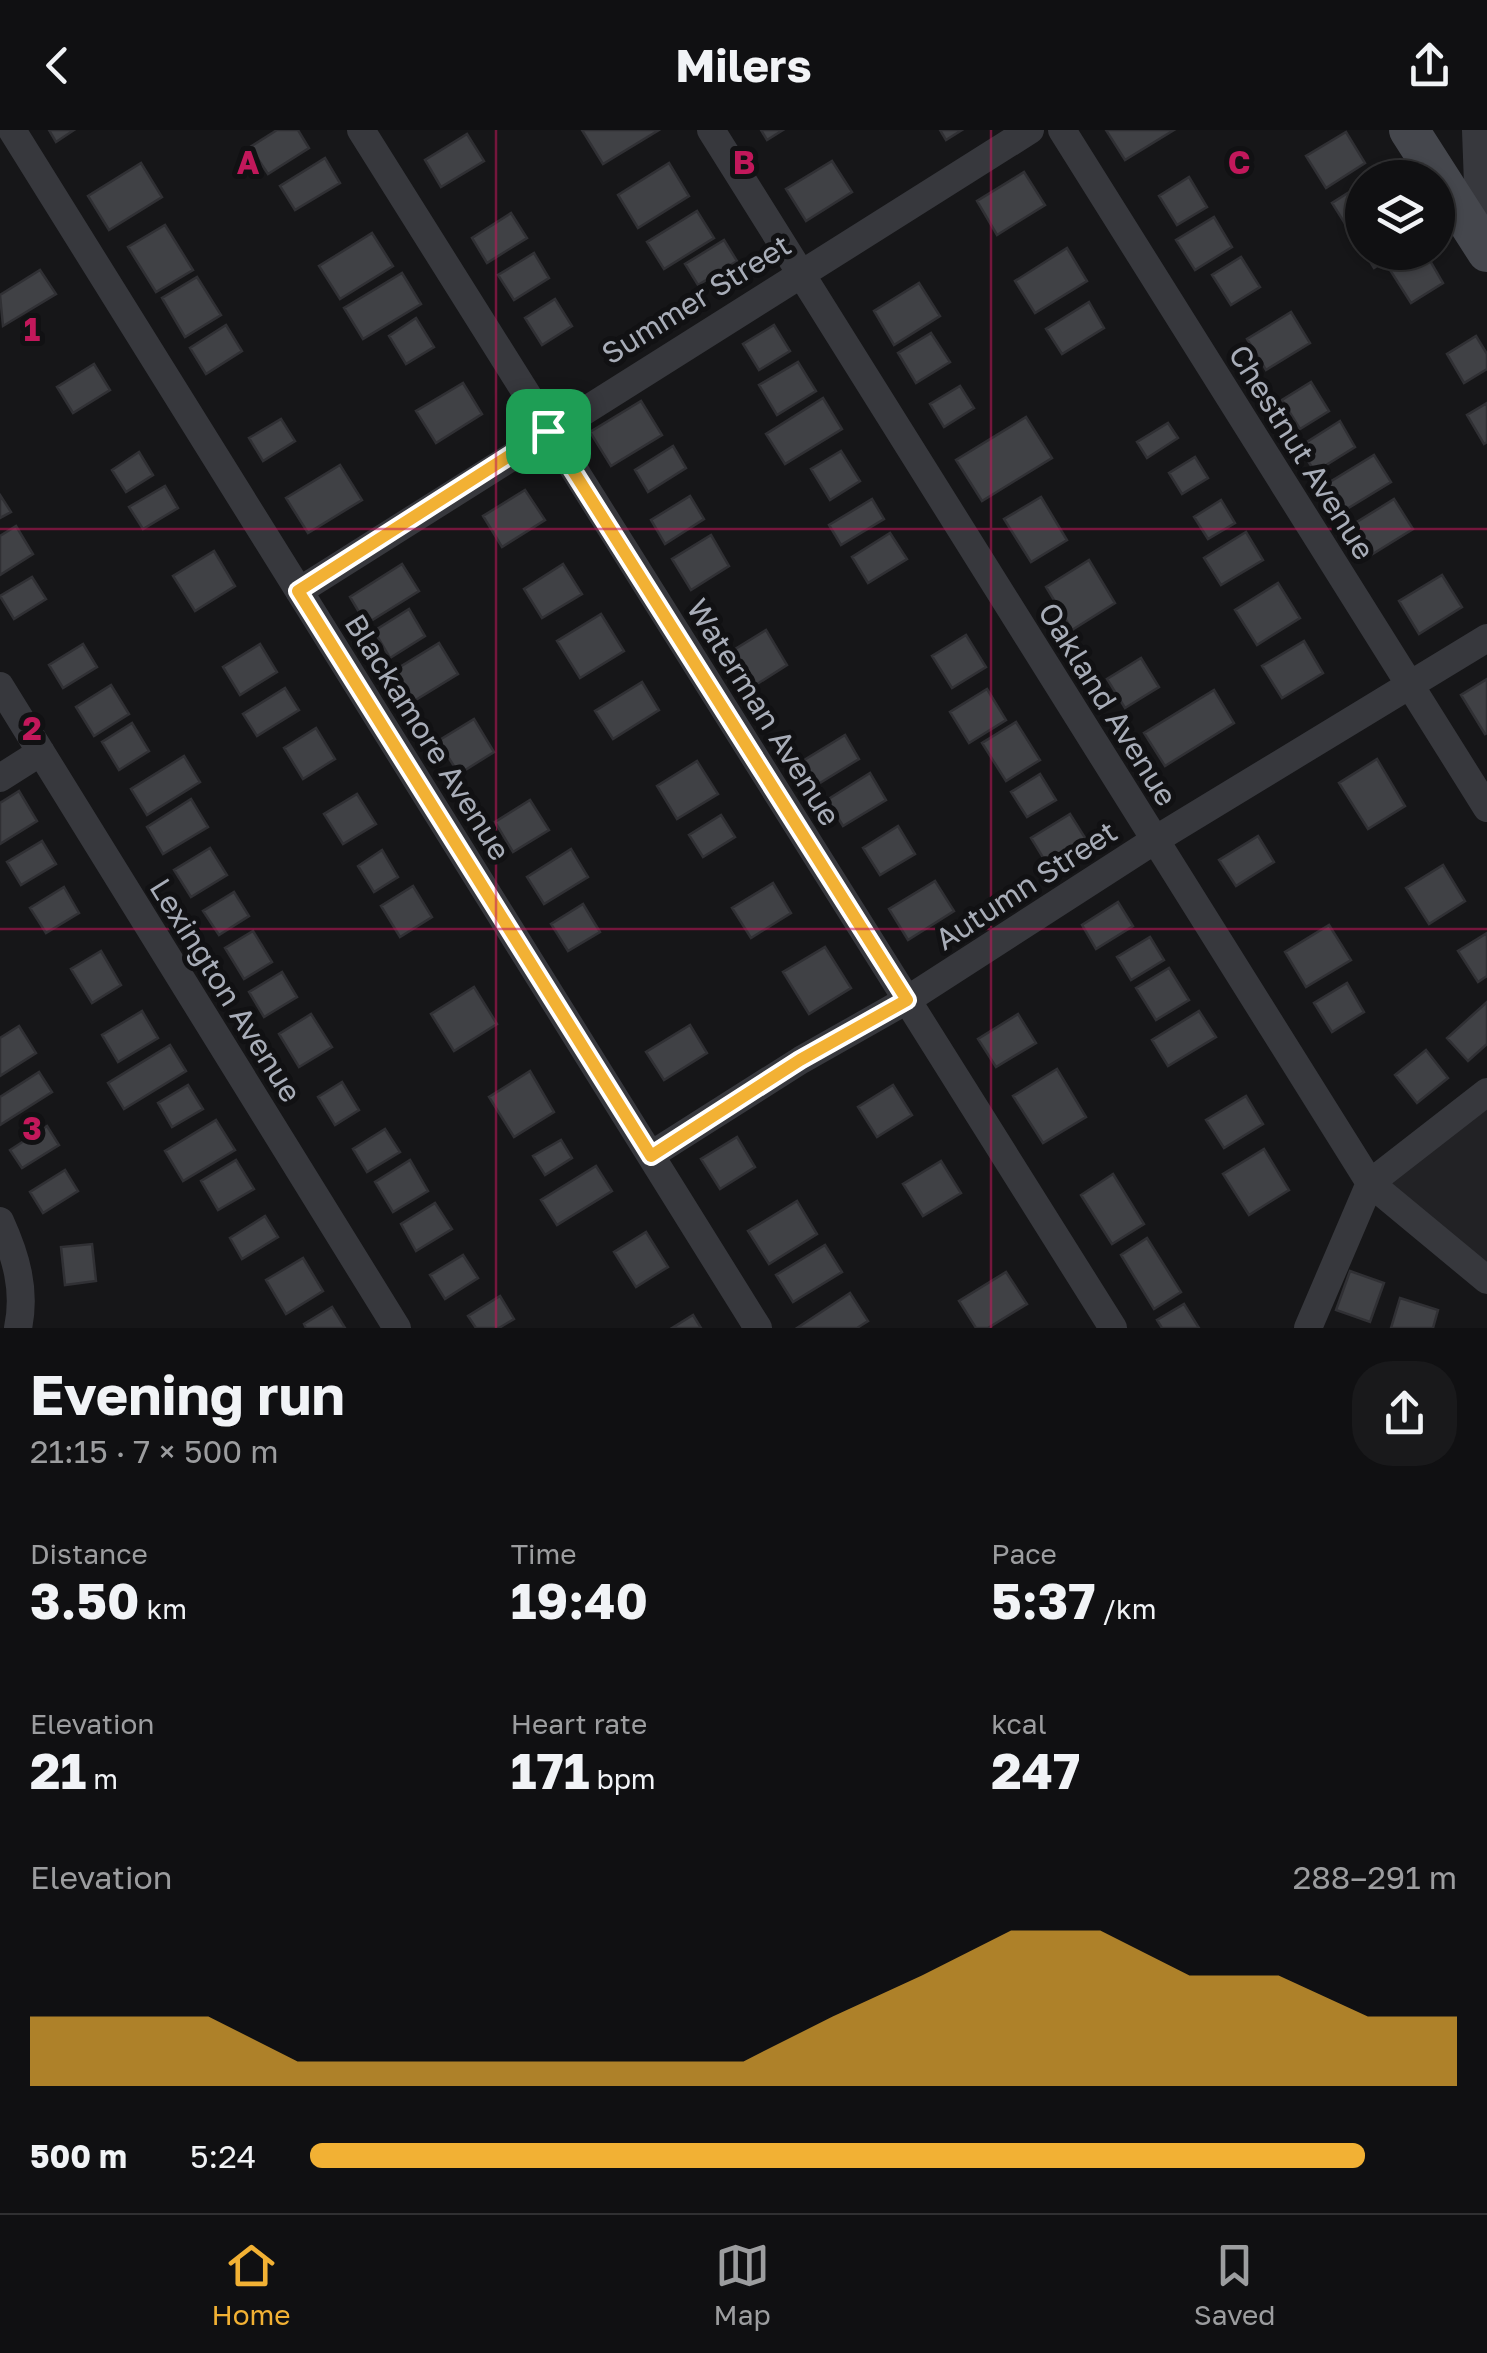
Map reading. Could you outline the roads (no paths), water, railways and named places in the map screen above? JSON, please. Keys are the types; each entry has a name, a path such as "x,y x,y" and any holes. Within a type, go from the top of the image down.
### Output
{"street":[{"name":"Blackamore Avenue","path":"12,130 758,1328"},
{"name":"Waterman Avenue","path":"361,130 1114,1328"},
{"name":"Oakland Avenue","path":"711,130 1370,1183 1487,1280"},
{"name":"Summer Street","path":"298,591 1030,130"},
{"name":"Chestnut Avenue","path":"1062,130 1487,808"},
{"path":"1409,130 1484,247"},
{"path":"1476,130 1484,247"},
{"name":"Autumn Street","path":"651,1156 800,1060 907,1000 1155,840 1487,638"},
{"name":"Lexington Avenue","path":"0,686 397,1328"},
{"path":"0,778 41,752"},
{"path":"1308,1328 1370,1183 1487,1092"},
{"path":"0,1221 20,1277 22,1312 18,1328"}]}
